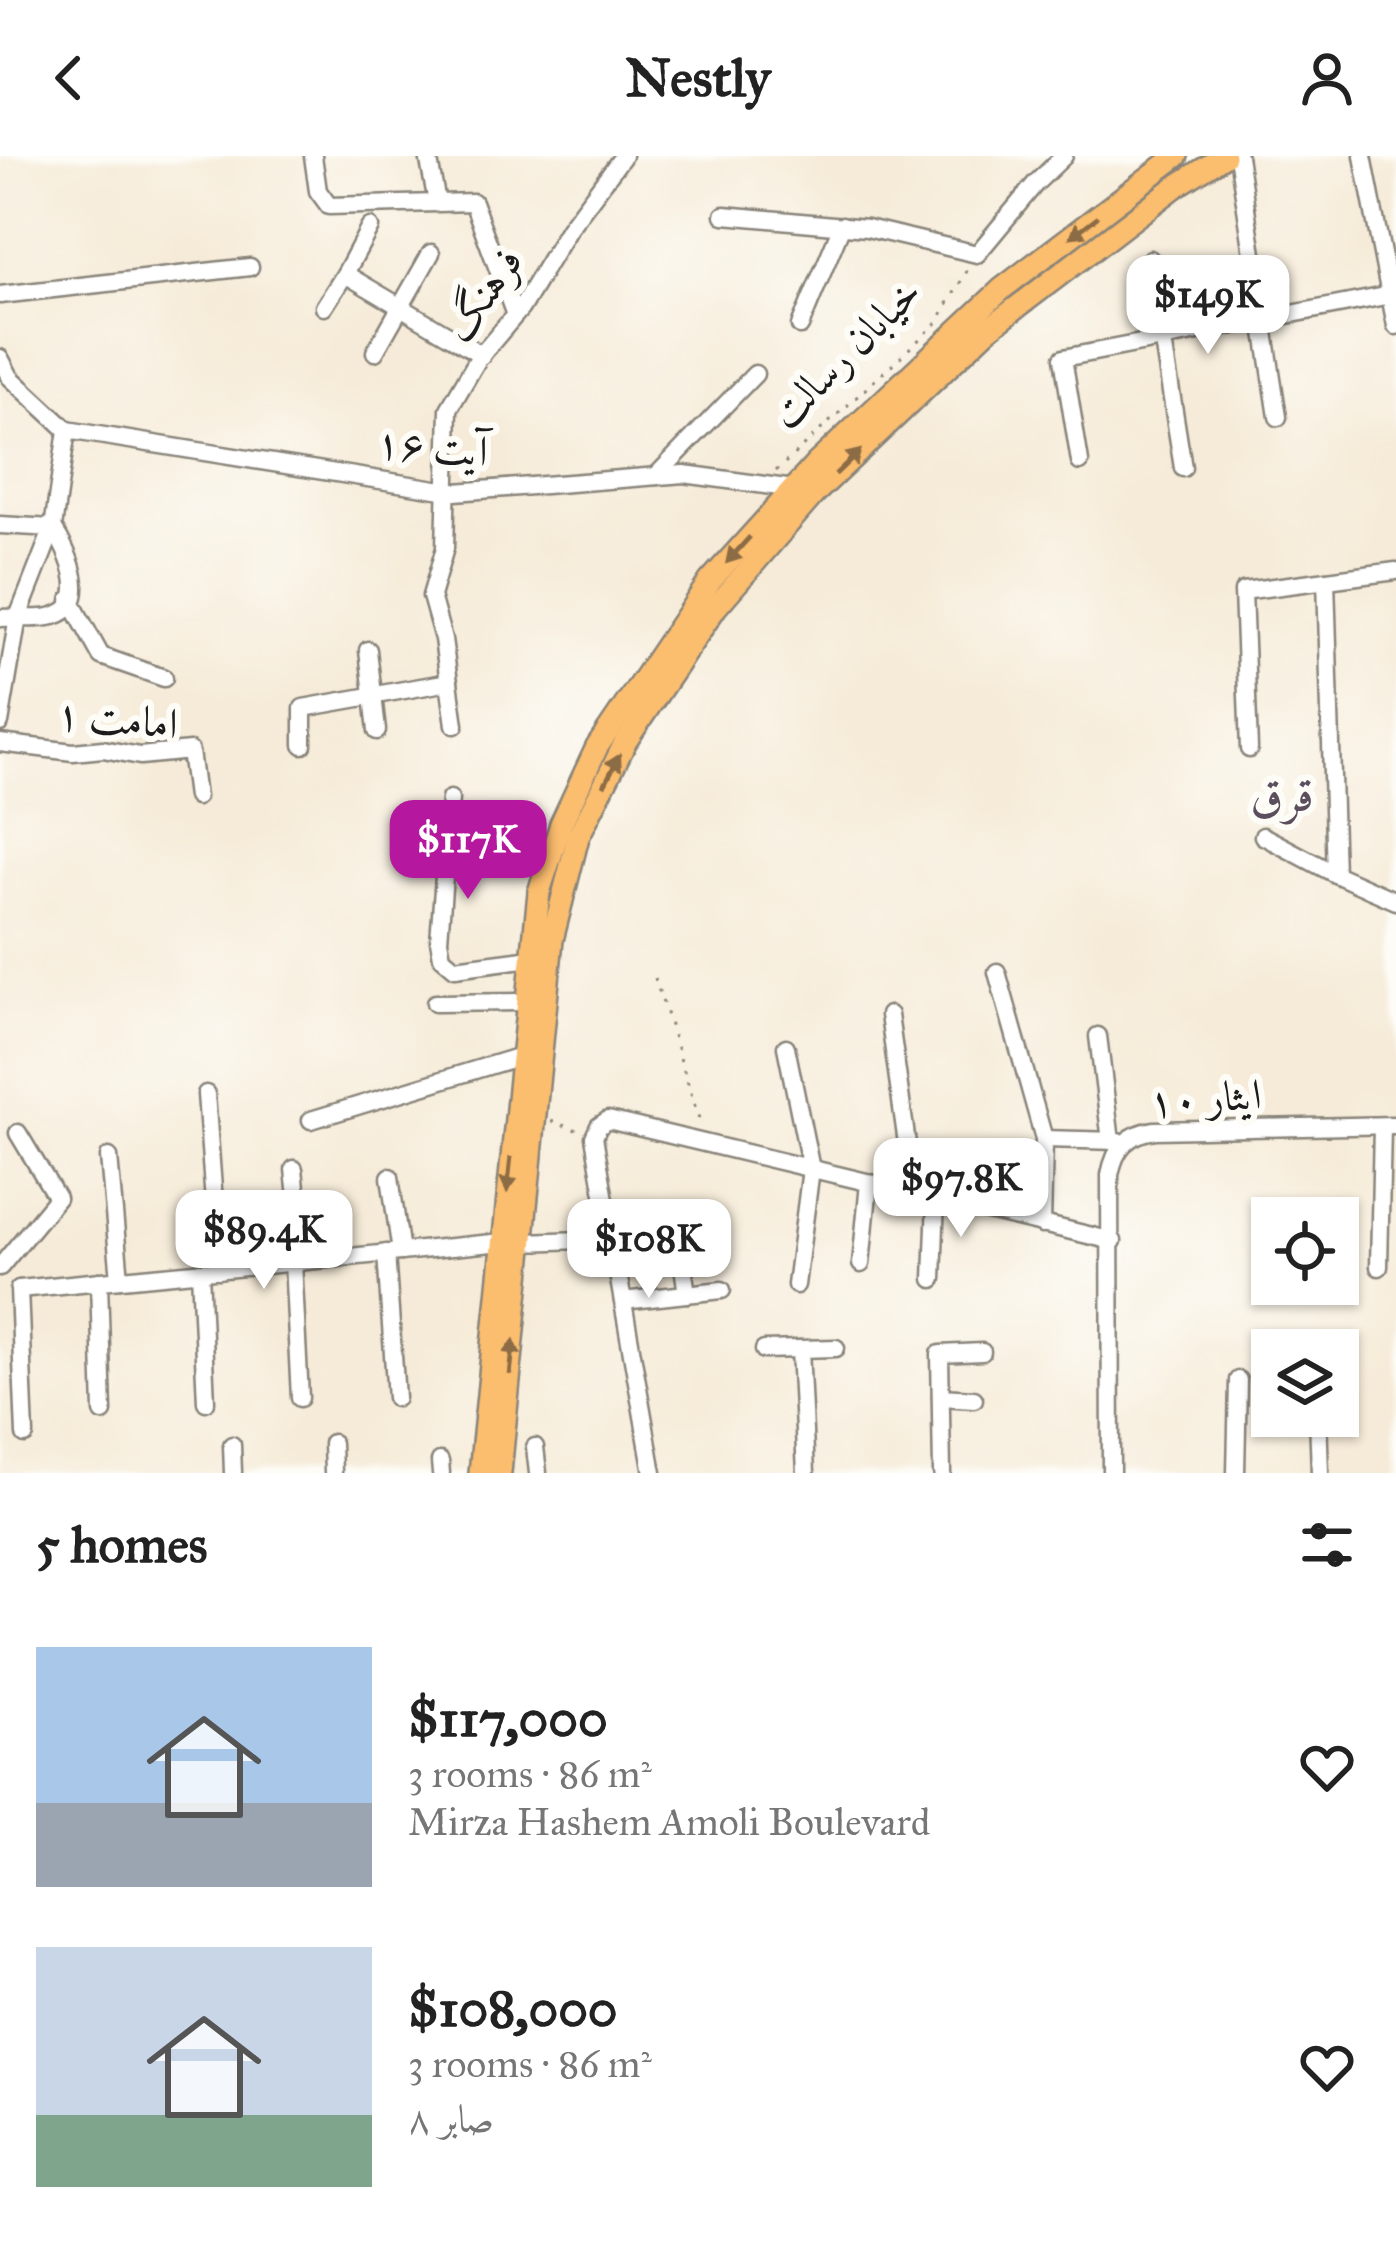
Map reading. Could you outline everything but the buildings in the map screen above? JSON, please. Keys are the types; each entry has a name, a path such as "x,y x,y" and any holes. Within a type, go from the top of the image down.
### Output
{"main road":[{"path":"480,1473 529,1119 528,1085 552,940 578,837 626,741 716,607 892,406 1003,289 1177,156"},
{"path":"528,1085 521,1056 526,1002 539,892 554,847 598,747 710,581 794,489 892,406 1175,187 1224,156"},
{"path":"500,1473 513,1242"}],"street":[{"path":"313,156 318,191 328,206 473,202 515,316"},
{"path":"428,156 437,202"},
{"name":"فرهنگ","path":"455,725 431,596 445,548 449,410 569,228 623,156"},
{"path":"724,215 868,227 977,254 1064,156"},
{"path":"1238,156 1278,417"},
{"path":"1363,156 1396,326"},
{"path":"800,326 842,225"},
{"path":"324,307 370,227"},
{"path":"375,352 430,253"},
{"path":"1150,259 1184,468"},
{"path":"0,295 250,267"},
{"path":"345,274 482,355"},
{"path":"1079,463 1063,358 1393,294"},
{"path":"0,358 10,377 67,430 53,528 9,618 0,723"},
{"path":"656,476 755,374"},
{"path":"0,395 10,377"},
{"name":"آیت ۱۶","path":"67,430 447,490 684,474 794,489"},
{"path":"0,525 53,528"},
{"path":"9,618 53,617 75,590 71,555 53,528"},
{"path":"1250,748 1243,591 1396,571"},
{"path":"1326,580 1335,874"},
{"path":"70,600 100,656 164,678"},
{"path":"368,650 377,731"},
{"path":"303,745 303,708 449,682"},
{"name":"امامت ۱","path":"0,743 140,756 190,751 196,797"},
{"path":"450,799 439,940 442,956 455,968 531,958"},
{"path":"1263,836 1396,901"},
{"path":"997,972 1044,1139 1042,1225"},
{"path":"435,1003 526,1002"},
{"path":"889,1016 914,1194"},
{"path":"1044,1139 1118,1141 1098,1036"},
{"path":"786,1047 811,1169 796,1286"},
{"path":"310,1120 521,1056"},
{"path":"206,1094 210,1270 206,1402"},
{"path":"652,1473 594,1137 598,1126 608,1120 1113,1241"},
{"path":"1379,1268 1389,1125"},
{"name":"ایثار ۱۰","path":"1111,1473 1110,1175 1118,1141 1155,1130 1389,1125"},
{"path":"18,1133 57,1198 0,1267 19,1289 25,1436"},
{"path":"109,1157 120,1279"},
{"path":"294,1169 300,1398"},
{"path":"390,1177 396,1398"},
{"path":"861,1264 868,1183"},
{"path":"933,1279 936,1199"},
{"path":"19,1289 513,1242 612,1239"},
{"path":"680,1246 686,1294"},
{"path":"99,1281 104,1412"},
{"path":"623,1301 722,1290"},
{"path":"764,1350 836,1348"},
{"path":"800,1349 806,1473"},
{"path":"942,1473 940,1354 982,1352"},
{"path":"1237,1473 1238,1380"},
{"path":"941,1397 974,1399"},
{"path":"1319,1437 1320,1473"},
{"path":"332,1443 333,1473"},
{"path":"232,1445 233,1473"},
{"path":"535,1447 538,1473"}],"path":[{"name":"خیابان رسالت","path":"762,484 936,324 977,254"},
{"path":"655,978 706,1144"},
{"path":"529,1119 594,1137"}],"district":[{"name":"قرق","path":"1282,794"}]}
